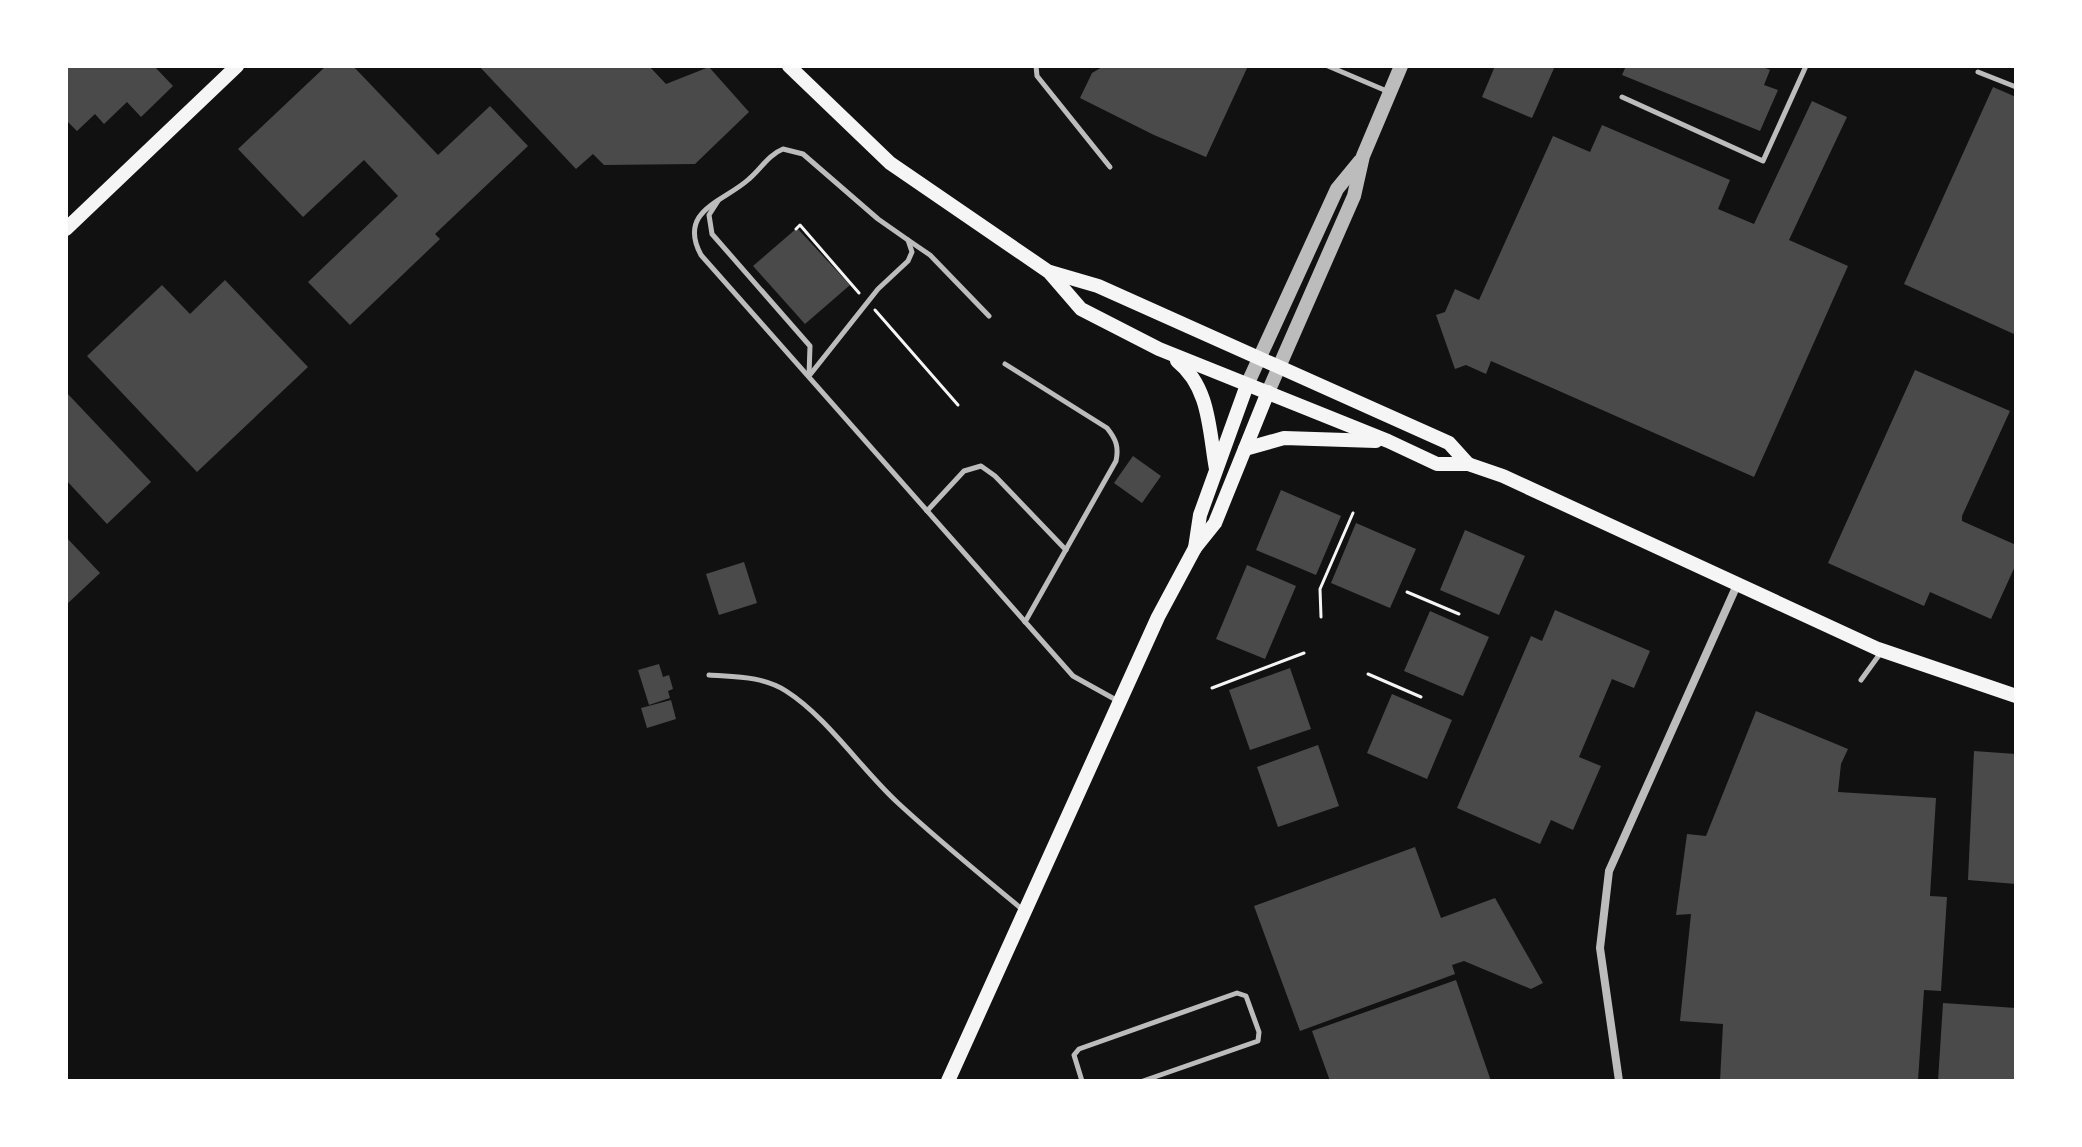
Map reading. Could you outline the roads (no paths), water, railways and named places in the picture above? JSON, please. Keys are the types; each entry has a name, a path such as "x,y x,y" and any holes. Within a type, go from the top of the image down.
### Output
{"main road":[{"path":"66,229 237,66"},
{"path":"789,66 890,163 1049,272 1081,309 1159,349 1388,441 1437,464 1468,464 1503,476 1882,650 2016,696"},
{"path":"1049,272 1098,286 1449,443 1468,464"},
{"path":"1159,349 1193,376 1202,390 1216,474"},
{"path":"1195,548 1200,515 1247,385"},
{"path":"948,1081 1158,617 1195,548 1215,523 1268,392"},
{"path":"1245,449 1284,438 1388,441"}],"street":[{"path":"1268,392 1354,196 1363,156 1401,66"},
{"path":"1247,385 1337,189 1363,156"},
{"path":"1619,1081 1600,948 1609,871 1737,585"}],"lane":[{"path":"1036,66 1037,76 1110,167"},
{"path":"1328,66 1390,93"},
{"path":"1622,97 1763,161 1806,66"},
{"path":"1978,72 2016,87"},
{"path":"989,316 930,255 878,219 803,154 790,149 772,154 734,192 706,208 696,222 694,233 697,247 1025,622 1073,676 1120,702"},
{"path":"719,199 709,215 712,234 810,346 809,376"},
{"path":"809,376 878,289 908,261 912,252 908,240"},
{"path":"1005,364 1101,423 1117,442 1116,461 1025,622"},
{"path":"927,511 964,471 981,466 995,476 1066,550"},
{"path":"1861,680 1882,650"},
{"path":"709,675 770,682 793,696 818,717 898,803 1024,912"},
{"path":"1082,1081 1074,1055 1079,1049 1237,993 1246,996 1259,1032 1258,1041 1143,1081"}]}
